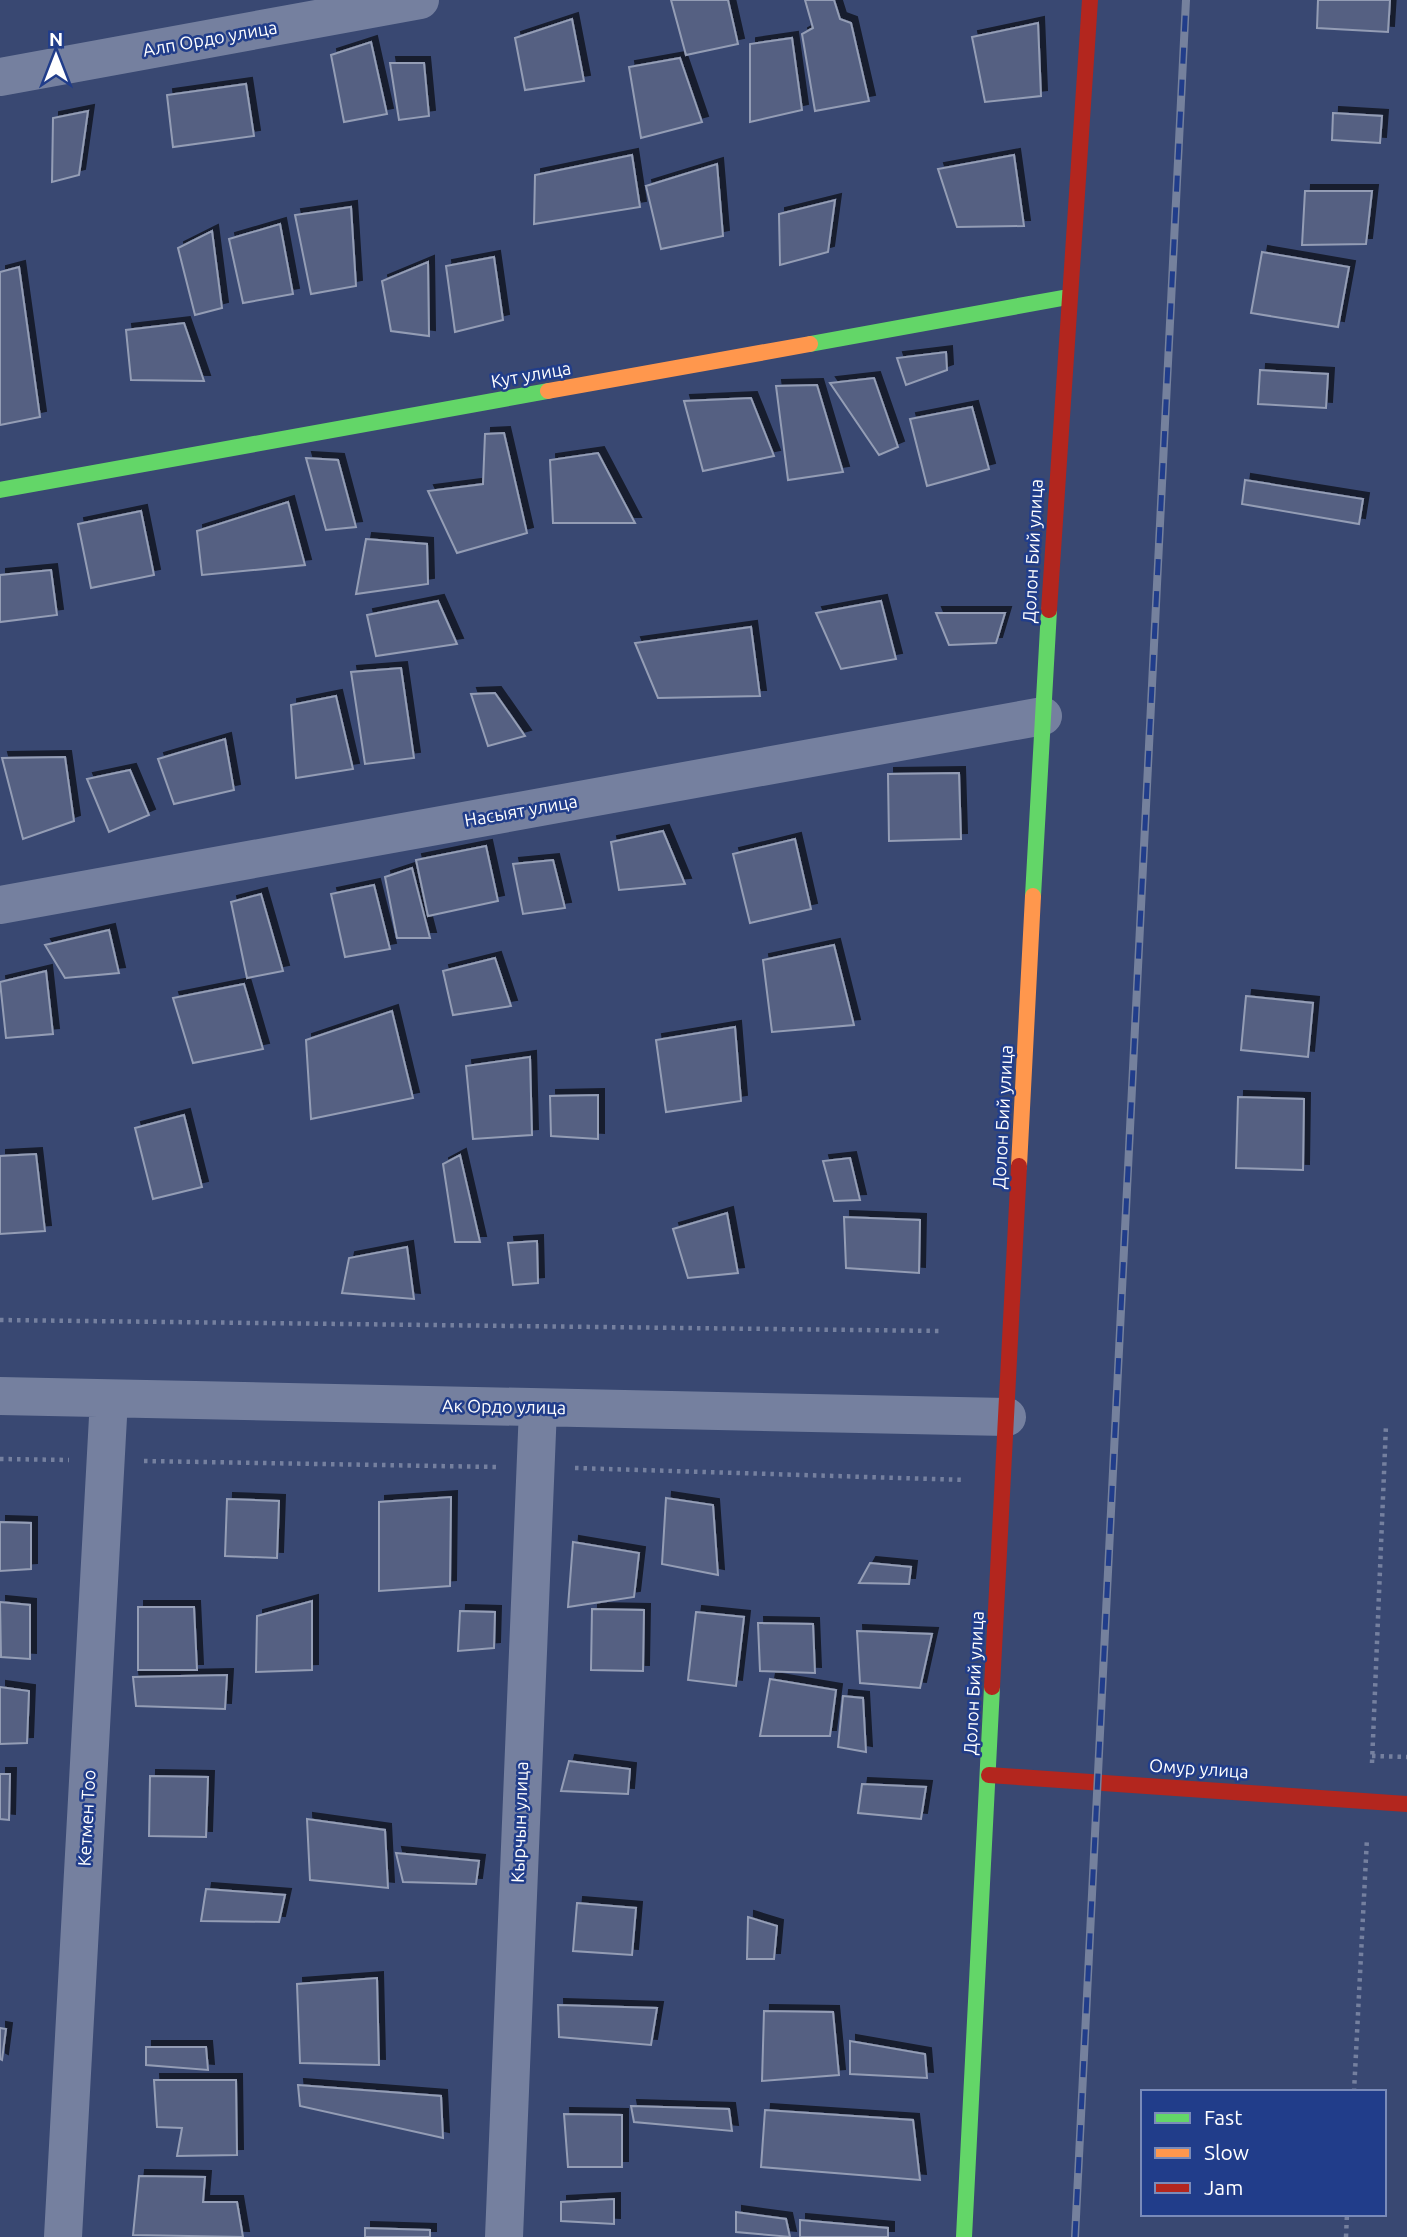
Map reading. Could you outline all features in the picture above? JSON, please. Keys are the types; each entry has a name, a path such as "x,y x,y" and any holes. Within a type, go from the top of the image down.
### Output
{"street":[{"name":"Алп Ордо улица","path":"0,78 420,0"},
{"name":"Долон Бий улица","path":"964,2237 1043,716 1068,297 1090,0"},
{"name":"Кут улица","path":"0,490 1068,297"},
{"name":"Насыят улица","path":"0,905 1043,716"},
{"name":"Ак Ордо улица","path":"0,1396 1007,1417"},
{"name":"Кетмен Тоо","path":"63,2237 110,1399"},
{"name":"Кырчын улица","path":"504,2237 538,1408"},
{"name":"Омур улица","path":"989,1775 1407,1804"}],"path":[{"path":"0,1320 942,1331"},
{"path":"1354,2090 1386,1424"},
{"path":"0,1459 535,1467 966,1480"},
{"path":"1372,1756 1407,1757"},
{"path":"1346,2237 1347,2216"}],"building":[{"path":"671,0 728,0 738,44 686,55"},
{"path":"805,0 834,0 840,19 851,23 869,101 815,111 802,34 813,28"},
{"path":"1318,0 1390,0 1388,32 1317,28"},
{"path":"572,19 584,81 525,90 515,38"},
{"path":"1038,23 1041,96 985,102 972,37"},
{"path":"792,38 802,110 750,122 750,44"},
{"path":"371,42 387,114 344,122 331,55"},
{"path":"680,58 702,122 641,138 629,67"},
{"path":"390,63 424,63 429,116 399,120"},
{"path":"246,84 254,136 173,147 167,95"},
{"path":"88,111 79,175 52,182 53,118"},
{"path":"1333,113 1382,116 1380,143 1332,140"},
{"path":"632,155 640,207 534,224 535,175"},
{"path":"1014,155 1024,226 957,227 938,169"},
{"path":"717,164 723,236 661,249 646,186"},
{"path":"1305,191 1372,191 1366,244 1302,245"},
{"path":"835,200 828,252 780,265 779,214"},
{"path":"351,207 356,286 311,294 295,215"},
{"path":"280,224 293,294 243,303 229,239"},
{"path":"212,231 222,308 195,315 178,248"},
{"path":"1262,252 1349,267 1338,327 1251,313"},
{"path":"494,257 503,320 455,332 446,266"},
{"path":"428,262 429,336 391,331 382,281"},
{"path":"19,267 40,417 0,425 0,272"},
{"path":"184,323 204,381 131,380 126,330"},
{"path":"946,352 947,370 906,385 897,358"},
{"path":"1260,370 1328,374 1326,408 1258,404"},
{"path":"874,378 898,447 879,455 830,383"},
{"path":"817,385 843,472 788,480 776,386"},
{"path":"751,398 774,456 703,471 684,401"},
{"path":"972,407 989,469 927,486 910,419"},
{"path":"504,433 527,533 457,553 428,491 483,484 485,434"},
{"path":"598,453 635,523 553,523 550,460"},
{"path":"306,458 338,460 356,527 326,530"},
{"path":"1245,480 1363,499 1359,524 1242,504"},
{"path":"288,502 305,565 202,575 197,531"},
{"path":"141,511 154,575 91,588 78,524"},
{"path":"366,539 427,544 428,584 356,594"},
{"path":"51,570 57,615 0,622 0,575"},
{"path":"438,601 457,644 376,656 367,615"},
{"path":"881,601 896,659 841,669 816,613"},
{"path":"936,613 1005,613 996,643 949,645"},
{"path":"751,627 760,696 658,698 635,643"},
{"path":"401,668 414,758 365,764 351,672"},
{"path":"495,693 525,736 488,746 471,694"},
{"path":"336,696 353,769 296,778 291,705"},
{"path":"225,739 234,790 174,804 158,759"},
{"path":"65,757 74,821 23,839 2,758"},
{"path":"130,770 149,815 109,832 87,779"},
{"path":"959,773 961,839 889,841 888,774"},
{"path":"663,831 685,884 619,890 611,842"},
{"path":"795,839 811,909 750,923 733,854"},
{"path":"486,846 498,901 428,916 416,860"},
{"path":"553,860 565,908 523,914 513,864"},
{"path":"412,868 430,938 397,938 385,877"},
{"path":"374,885 390,949 345,957 331,894"},
{"path":"261,894 283,971 247,978 231,902"},
{"path":"109,930 119,973 65,978 45,945"},
{"path":"834,945 854,1025 772,1032 763,960"},
{"path":"495,958 511,1006 453,1015 443,971"},
{"path":"46,971 53,1034 6,1038 0,982"},
{"path":"244,984 263,1049 193,1063 173,998"},
{"path":"1246,996 1313,1003 1308,1057 1241,1050"},
{"path":"392,1011 413,1098 311,1119 306,1040"},
{"path":"735,1027 741,1101 666,1112 656,1040"},
{"path":"530,1057 532,1135 473,1139 466,1066"},
{"path":"598,1095 598,1139 551,1136 550,1096"},
{"path":"1238,1097 1304,1099 1303,1170 1236,1168"},
{"path":"184,1115 202,1187 153,1199 135,1128"},
{"path":"36,1154 45,1231 0,1234 0,1156"},
{"path":"460,1155 480,1242 455,1242 443,1164"},
{"path":"850,1158 860,1200 834,1201 823,1161"},
{"path":"727,1213 738,1273 688,1278 673,1229"},
{"path":"844,1217 920,1220 919,1273 846,1268"},
{"path":"537,1241 538,1283 513,1285 508,1243"},
{"path":"407,1247 414,1299 342,1293 349,1258"},
{"path":"451,1497 450,1586 379,1591 379,1502"},
{"path":"666,1498 713,1505 718,1575 662,1564"},
{"path":"227,1499 279,1501 277,1558 225,1556"},
{"path":"0,1522 31,1523 31,1569 0,1571"},
{"path":"573,1542 639,1553 634,1597 568,1607"},
{"path":"870,1563 911,1567 909,1584 859,1583"},
{"path":"312,1601 312,1670 256,1672 257,1616"},
{"path":"0,1602 30,1605 30,1659 1,1657"},
{"path":"138,1607 194,1607 197,1670 138,1670"},
{"path":"592,1609 644,1610 643,1671 591,1670"},
{"path":"460,1611 495,1612 494,1648 458,1651"},
{"path":"696,1612 744,1617 736,1686 688,1680"},
{"path":"758,1623 813,1624 815,1673 760,1671"},
{"path":"857,1631 932,1634 920,1688 860,1683"},
{"path":"227,1675 225,1709 136,1706 133,1677"},
{"path":"770,1679 836,1690 830,1736 760,1736"},
{"path":"0,1687 29,1691 27,1743 0,1744"},
{"path":"843,1696 863,1698 866,1752 838,1747"},
{"path":"569,1761 630,1769 628,1794 561,1791"},
{"path":"0,1774 10,1774 9,1820 0,1819"},
{"path":"150,1776 208,1777 206,1837 149,1836"},
{"path":"862,1784 926,1787 921,1819 858,1813"},
{"path":"307,1819 385,1830 388,1888 310,1880"},
{"path":"396,1853 479,1861 476,1884 403,1882"},
{"path":"206,1889 285,1895 279,1922 201,1921"},
{"path":"577,1903 636,1908 632,1955 573,1951"},
{"path":"748,1917 777,1926 774,1959 747,1959"},
{"path":"377,1978 379,2065 300,2063 297,1984"},
{"path":"558,2005 657,2008 651,2045 559,2037"},
{"path":"764,2011 833,2012 839,2075 762,2081"},
{"path":"0,2028 6,2029 2,2060 0,2059"},
{"path":"850,2041 925,2054 927,2078 850,2074"},
{"path":"146,2047 206,2047 208,2070 146,2065"},
{"path":"154,2080 236,2080 237,2155 177,2156 182,2128 157,2127"},
{"path":"298,2085 441,2096 443,2138 300,2106"},
{"path":"631,2106 729,2109 732,2131 634,2122"},
{"path":"765,2110 913,2120 920,2180 761,2167"},
{"path":"564,2114 622,2115 622,2167 568,2167"},
{"path":"139,2176 205,2177 203,2202 237,2202 243,2237 133,2235"},
{"path":"614,2199 614,2224 561,2221 561,2202"},
{"path":"736,2212 786,2219 790,2237 736,2232"},
{"path":"800,2220 888,2228 888,2237 800,2237"},
{"path":"365,2228 430,2230 430,2237 365,2237"}],"railway":[{"path":"1075,2237 1186,0"}],"traffic: fast":[{"path":"810,344 1068,297"},
{"path":"0,490 548,391"},
{"path":"1033,896 1049,610"},
{"path":"964,2237 992,1687"}],"traffic: slow":[{"path":"548,391 810,344"},
{"path":"1019,1166 1033,896"}],"traffic: jam":[{"path":"1049,610 1090,0"},
{"path":"992,1687 1019,1166"},
{"path":"989,1775 1407,1804"}]}
